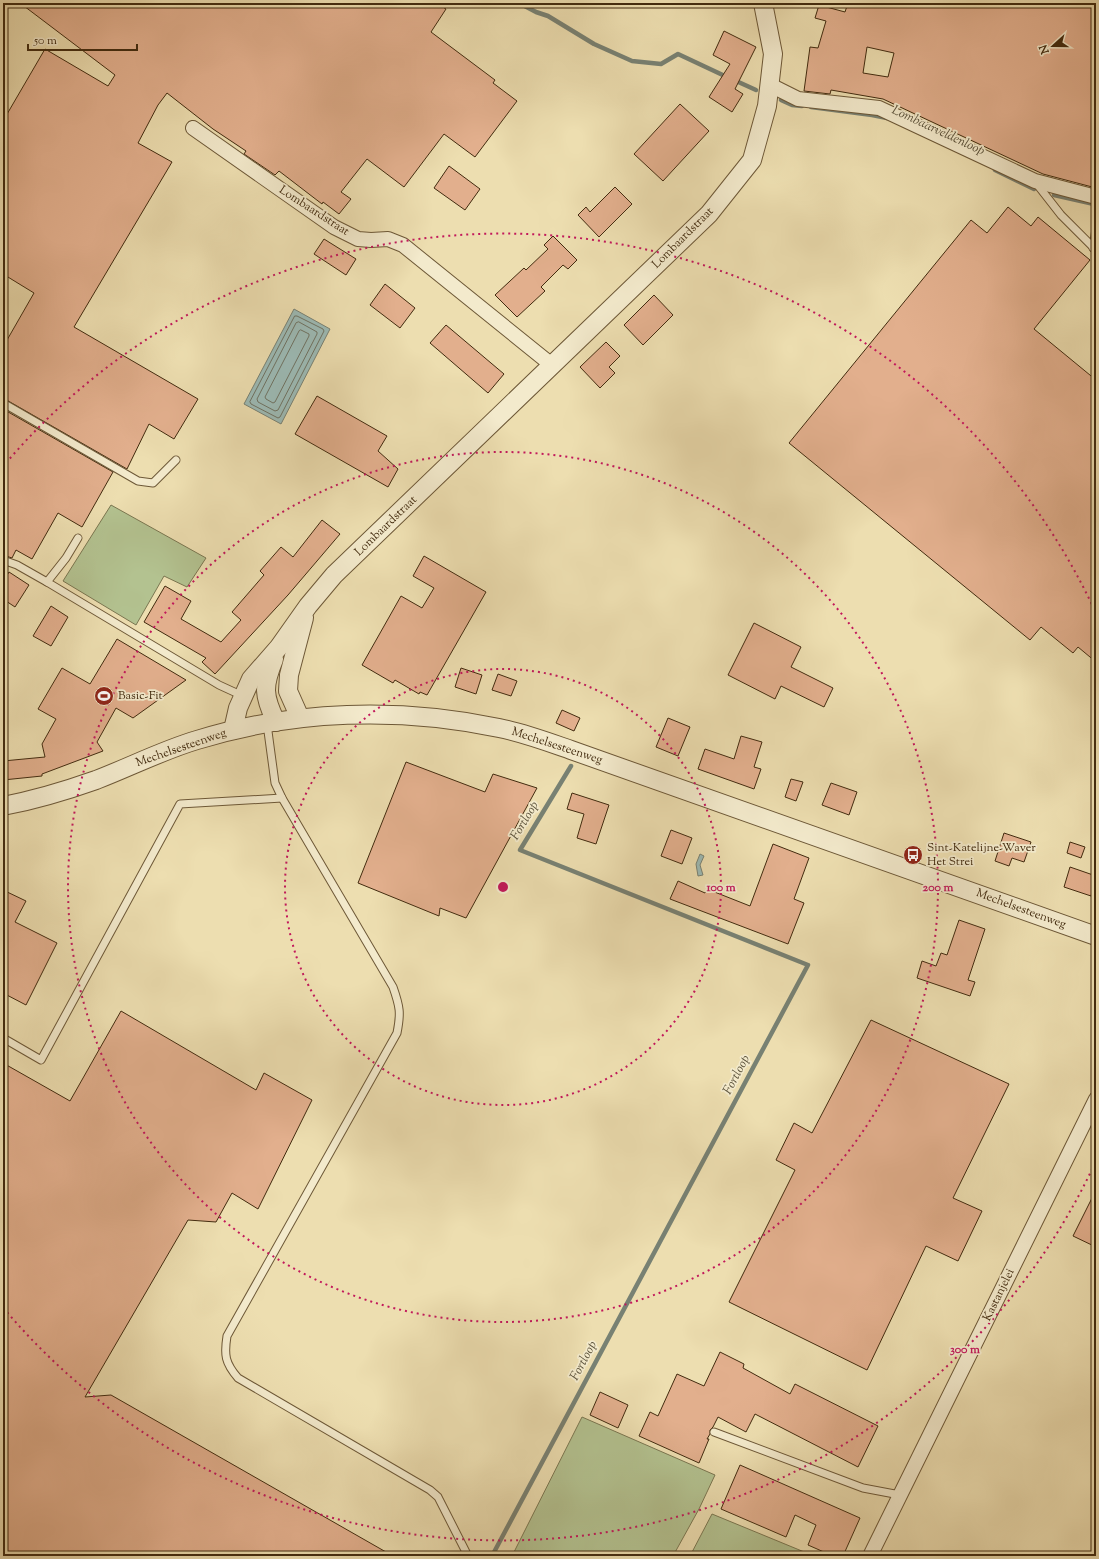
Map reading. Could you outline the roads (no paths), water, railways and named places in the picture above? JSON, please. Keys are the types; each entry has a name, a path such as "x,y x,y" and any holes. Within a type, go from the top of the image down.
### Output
{"street":[{"name":"Lombaardstraat","path":"234,730 238,708 251,679 279,647 308,606 340,570 709,214 752,160 767,106 773,54 763,3"},
{"path":"770,85 798,99 879,108 1035,181 1096,197"},
{"name":"Lombaardstraat","path":"193,128 334,227 358,239 388,239 403,245 553,366"},
{"name":"Lombaardstraat","path":"300,718 288,691 289,675 308,606"},
{"name":"Lombaardstraat","path":"271,723 265,695 266,678 279,647"},
{"name":"Mechelsesteenweg","path":"3,806 35,800 63,791 196,740 234,730 300,718 351,714 430,716 501,728 542,740 1096,936"},
{"name":"Kastanjelei","path":"870,1556 1096,1099"}],"lane":[{"path":"1035,181 1061,215 1095,249"},
{"path":"1095,249 1096,229"},
{"path":"3,403 138,481 153,483 176,460"},
{"path":"47,582 66,558 78,538"},
{"path":"3,560 18,565 219,685 243,696"},
{"path":"271,723 274,783 393,987 400,1006 400,1019 397,1034 227,1336 225,1351 227,1362 238,1378 430,1490 438,1497 468,1556"},
{"path":"3,1038 41,1060 180,804 282,798"},
{"path":"714,1432 863,1488 900,1495"}],"water":[{"path":"294,309 330,329 281,424 244,404"},
{"path":"700,854 704,856 700,865 703,875 698,876 696,864"}],"waterway":[{"name":"Lombaarveldenloop","path":"519,3 536,12 548,16 594,44 632,61 661,64 678,54 727,77"},
{"name":"Lombaarveldenloop","path":"734,80 756,90"},
{"name":"Lombaarveldenloop","path":"781,100 792,105 802,106"},
{"name":"Lombaarveldenloop","path":"811,107 887,118"},
{"name":"Lombaarveldenloop","path":"995,170 1034,189"},
{"name":"Lombaarveldenloop","path":"1054,195 1094,204"},
{"name":"Fortloop","path":"492,1556 808,965 520,850 571,766"}],"place":[{"name":"Basic-Fit","path":"104,696"},
{"name":"Sint-Katelijne-Waver Het Strei","path":"913,855"}]}
